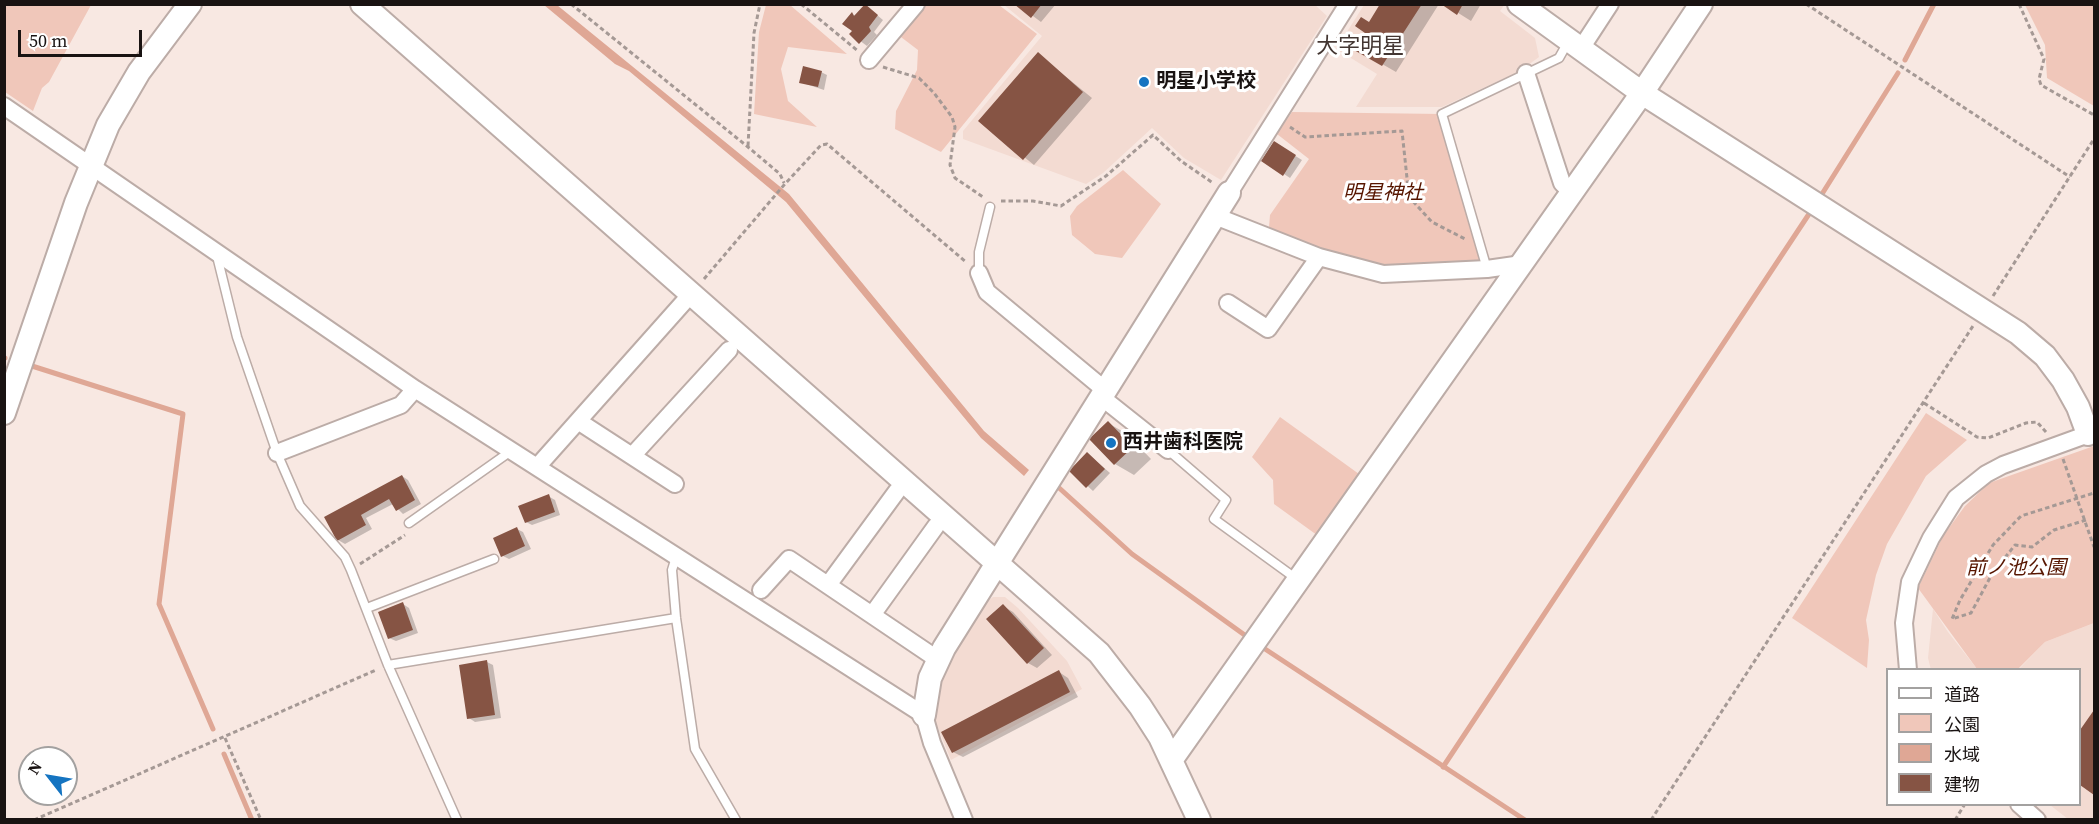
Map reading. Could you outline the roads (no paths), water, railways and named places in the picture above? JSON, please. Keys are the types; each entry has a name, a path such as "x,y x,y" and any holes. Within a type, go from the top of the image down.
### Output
{"street":[{"path":"4,413 90,164 124,97 158,44 190,4"},
{"path":"362,4 1099,653 1140,706 1172,759 1199,819"},
{"path":"869,60 916,4"},
{"path":"964,819 932,743 924,715 928,684 938,659 1102,393 1348,4"},
{"path":"1519,4 1642,93 1984,310 2045,356 2071,392 2091,433 1986,474 1956,498 1942,518 1910,582 1904,623 1908,668"},
{"path":"1574,46 1610,4"},
{"path":"1172,759 1572,193 1701,4"},
{"path":"1527,73 1562,183 1572,193"},
{"path":"4,106 415,389 924,715"},
{"path":"1215,216 1319,257 1383,274 1487,269 1522,264"},
{"path":"1228,303 1268,329 1319,257"},
{"path":"979,273 987,292 1167,450"},
{"path":"537,466 691,294"},
{"path":"632,456 731,348"},
{"path":"277,453 400,405 415,389"},
{"path":"578,421 675,484"},
{"path":"828,585 897,491"},
{"path":"872,615 936,526"},
{"path":"761,591 789,558 938,659"},
{"path":"2021,806 2037,819"}],"lane":[{"path":"1487,269 1442,114 1559,58 1574,46"},
{"path":"979,273 980,252 990,207"},
{"path":"217,252 232,319 277,453 300,506 345,557 388,665 457,819"},
{"path":"408,523 511,450"},
{"path":"1167,450 1227,500 1214,519 1299,581"},
{"path":"675,557 672,570 676,618 694,749 736,819"},
{"path":"367,608 494,559"},
{"path":"388,665 676,618"}],"water":[{"path":"544,5 557,5 789,194 984,431 1029,470 1024,476 981,438 786,202 629,71 615,64"}],"waterway":[{"path":"1905,60 1934,4"},
{"path":"1822,194 1898,73"},
{"path":"1443,767 1809,214"},
{"path":"32,366 183,414 159,604 213,729"},
{"path":"1057,486 1132,554 1246,636"},
{"path":"1262,647 1525,820"},
{"path":"224,754 252,820"}],"place":[{"name":"明星小学校","path":"1144,82"},
{"name":"西井歯科医院","path":"1111,443"}],"district":[{"name":"大字明星","path":"1360,47"}],"park label":[{"name":"明星神社","path":"1383,194"},
{"name":"前ノ池公園","path":"2016,569"}]}
